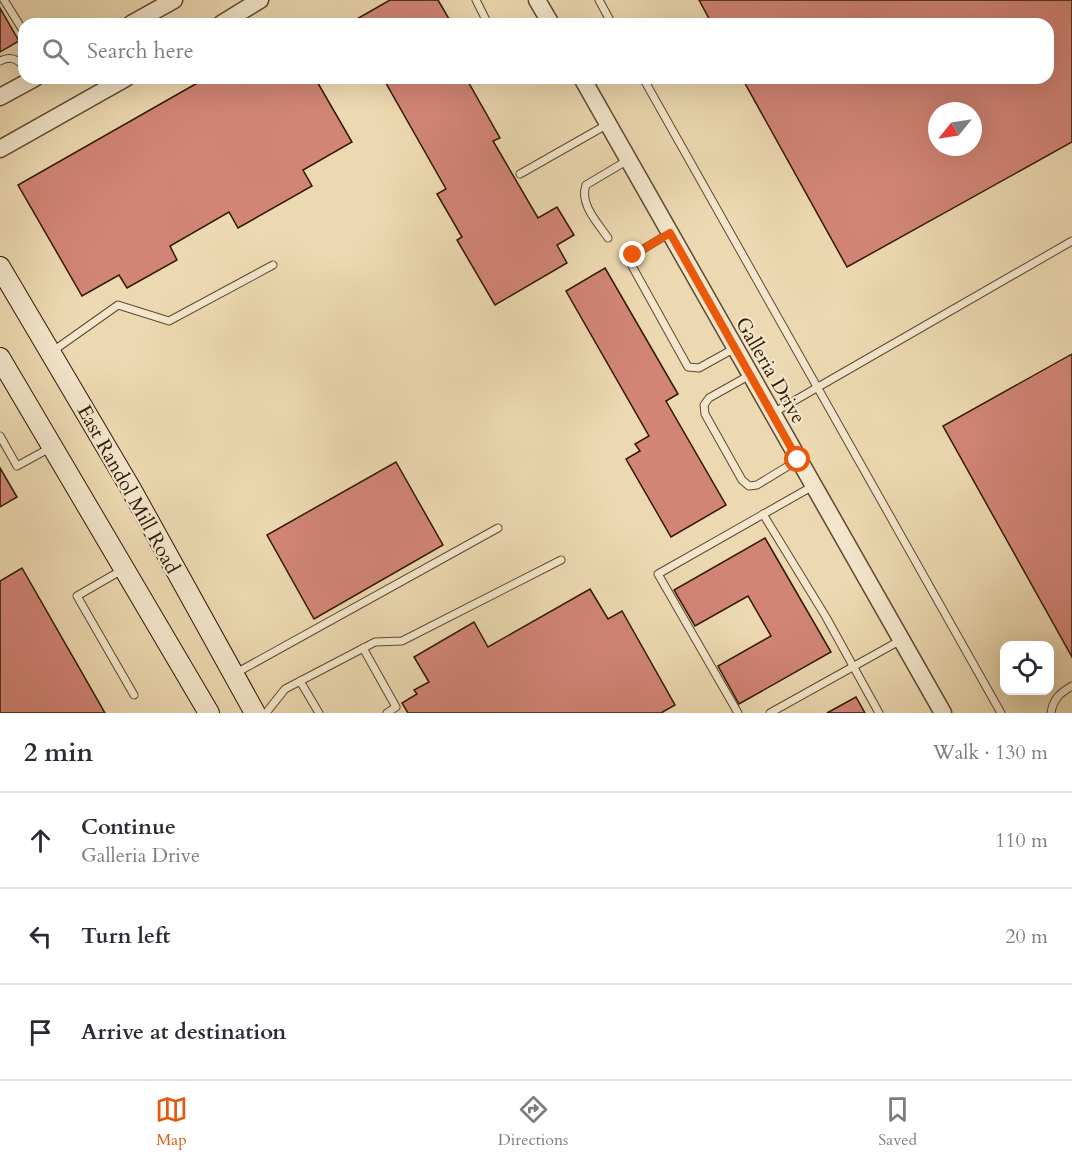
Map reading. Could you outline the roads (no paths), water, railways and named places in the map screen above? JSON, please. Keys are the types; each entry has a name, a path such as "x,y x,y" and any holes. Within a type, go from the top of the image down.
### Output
{"main road":[{"name":"East Randol Mill Road","path":"3,279 51,353 131,489 255,713"},
{"path":"1,361 209,713"}],"street":[{"path":"537,0 548,18"},
{"path":"229,18 252,2"},
{"path":"140,18 163,3"},
{"path":"0,97 19,84"},
{"path":"0,149 115,84"},
{"name":"Galleria Drive","path":"585,84 943,713"}],"lane":[{"path":"4,0 18,22"},
{"path":"476,0 485,18"},
{"path":"599,0 609,18"},
{"path":"0,61 7,58 18,61"},
{"path":"646,84 1001,713"},
{"path":"520,174 608,124"},
{"path":"608,238 587,205 583,194 586,185 628,160"},
{"path":"670,233 633,255 632,266 688,367 699,368 735,348"},
{"path":"772,414 1072,241"},
{"path":"51,353 118,305 169,321 273,266"},
{"path":"750,375 709,398 704,405 705,414 742,480 749,486 758,485 798,460"},
{"path":"0,436 17,466 52,447"},
{"path":"738,713 658,574 813,486"},
{"path":"763,514 879,713"},
{"path":"234,675 498,528"},
{"path":"266,713 285,689 363,648 375,642 402,641 561,560"},
{"path":"124,569 77,596 134,695"},
{"path":"770,713 901,640"},
{"path":"363,648 396,707 387,713"},
{"path":"300,681 319,713"},
{"path":"1052,713 1054,701 1060,693 1072,686"}]}
